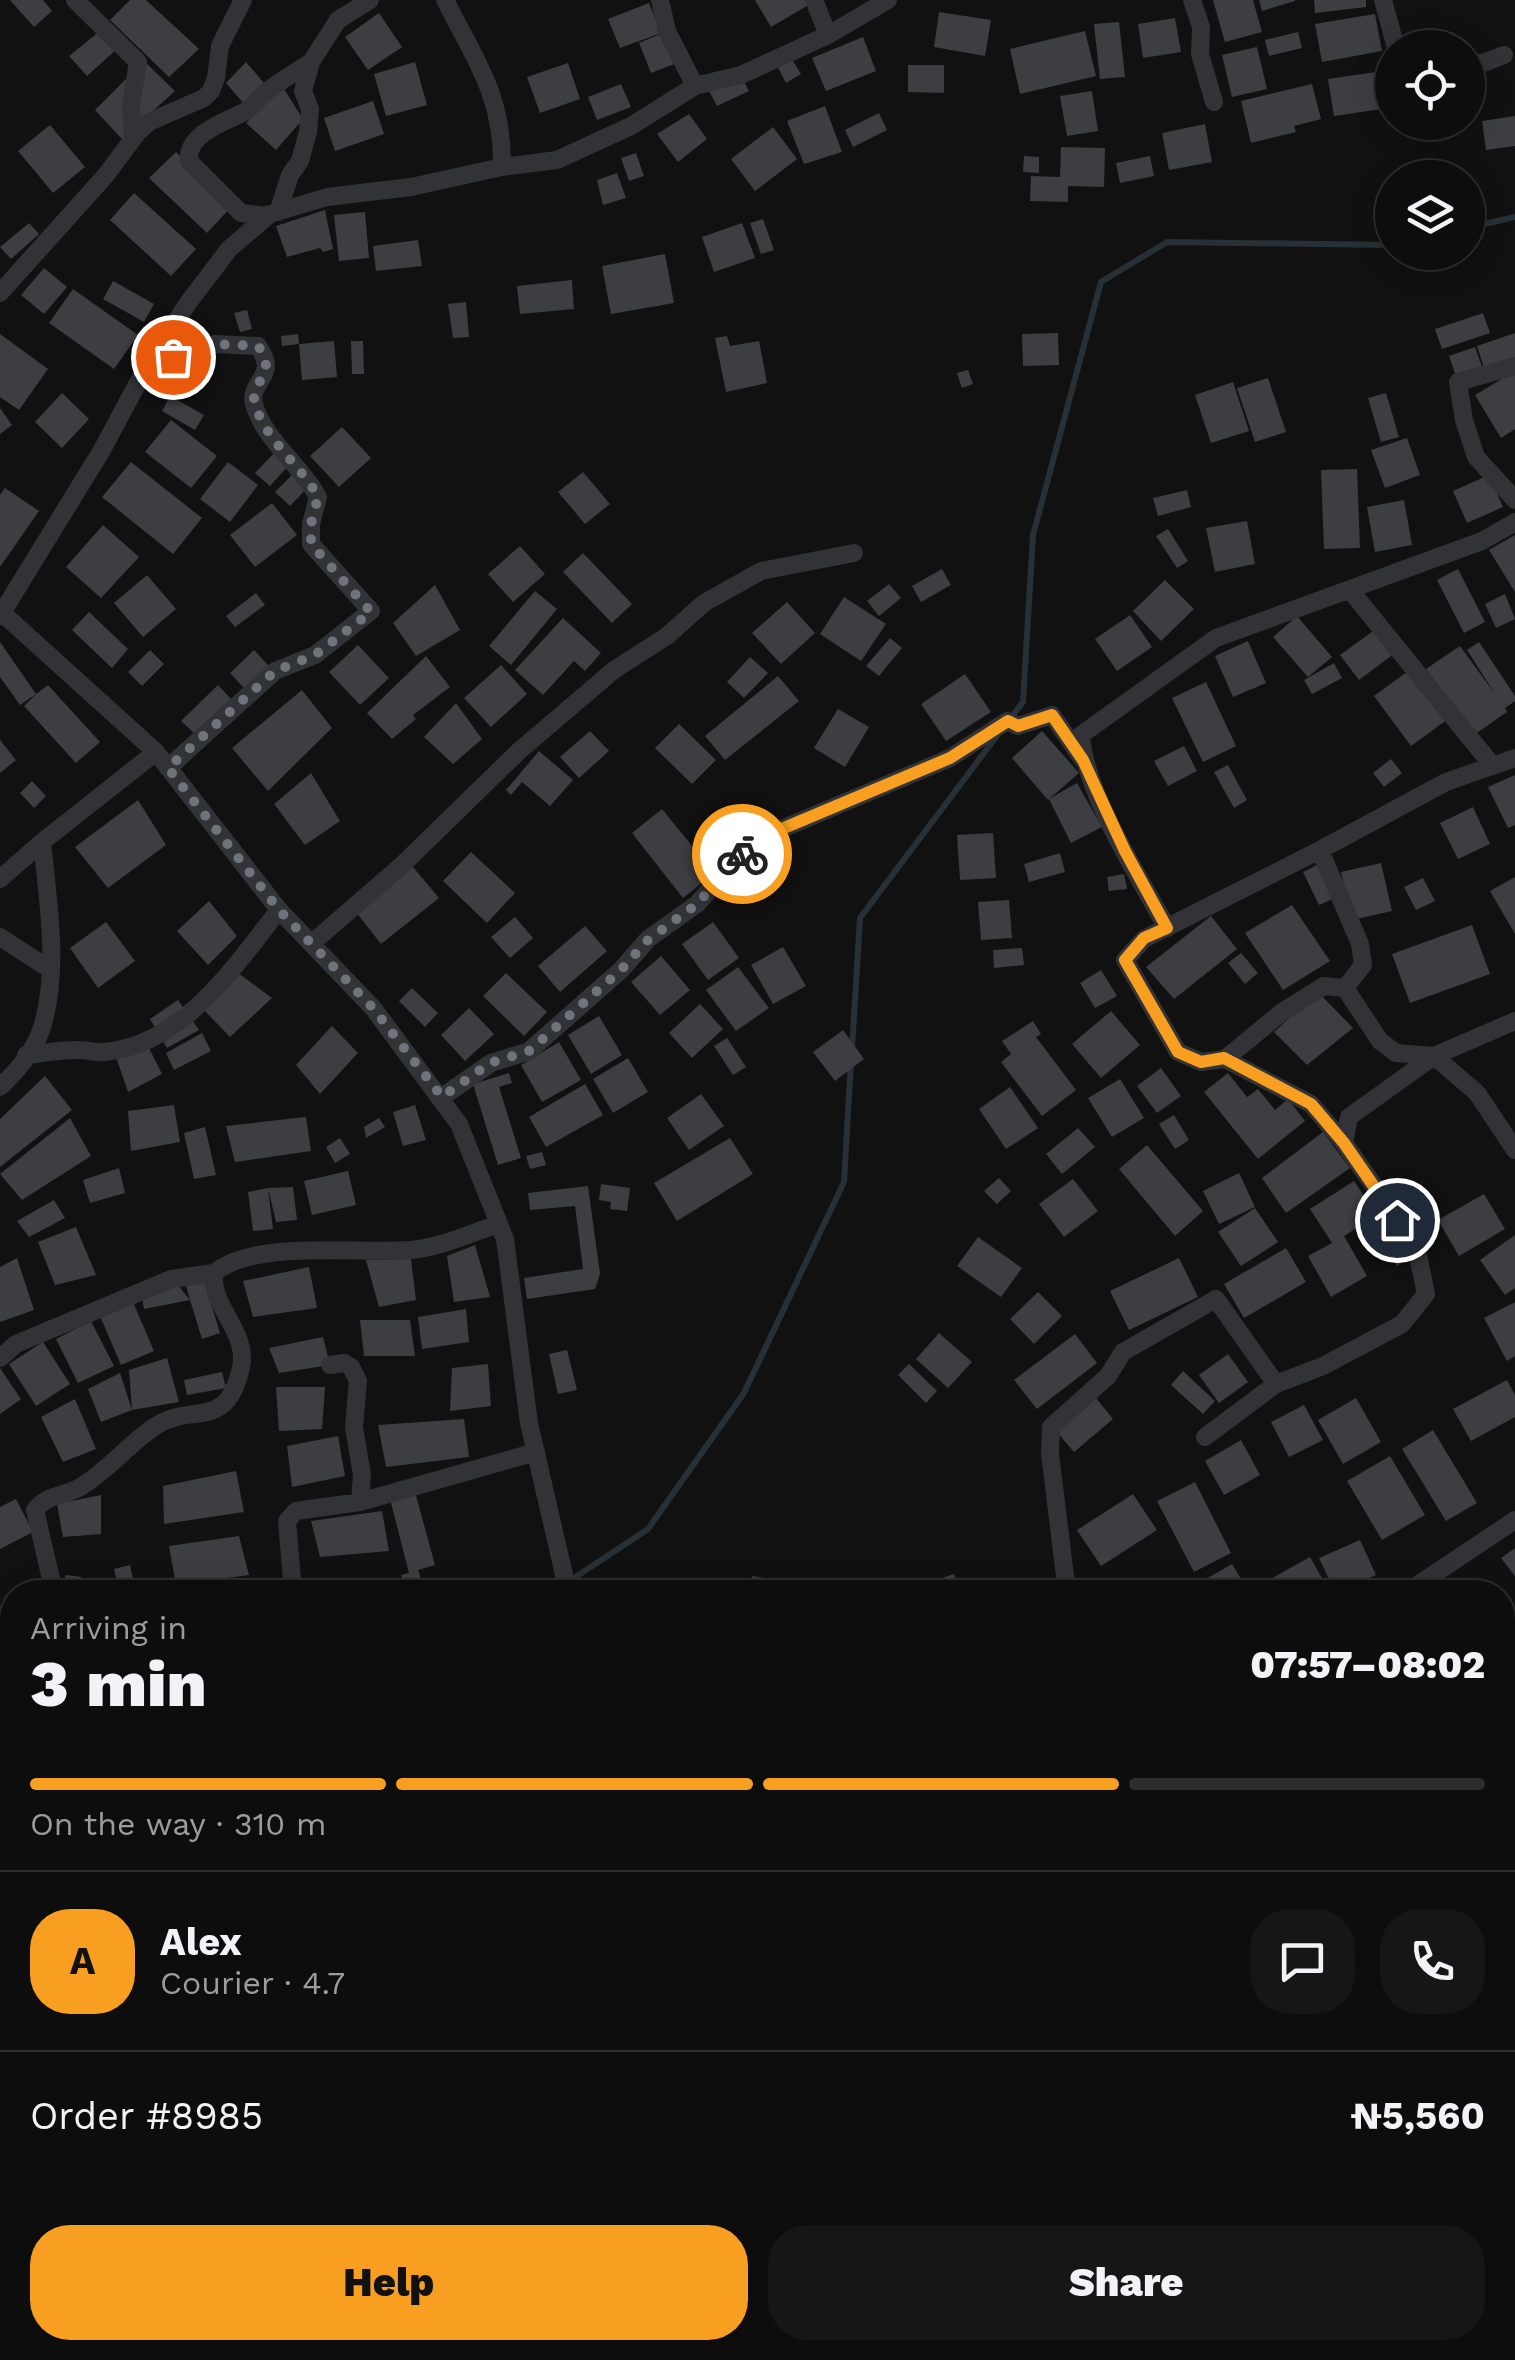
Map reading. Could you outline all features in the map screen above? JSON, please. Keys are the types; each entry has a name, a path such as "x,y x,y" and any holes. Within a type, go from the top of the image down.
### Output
{"street":[{"path":"75,0 138,62 130,105 133,138"},
{"path":"0,292 106,175 133,138 150,122 204,98 211,91 220,46 244,0"},
{"path":"273,214 300,161 308,132 310,108 303,90 311,62 338,20 370,0"},
{"path":"445,0 495,100 502,132 502,166"},
{"path":"660,0 668,30 694,86"},
{"path":"814,0 828,35"},
{"path":"565,1580 536,1452 504,1239 460,1124 373,1008 279,910 156,752 1,614 102,450 149,362 229,249 273,214 327,197 411,187 502,166 557,160 631,126 694,86 741,75 828,35 888,0"},
{"path":"1192,0 1201,27 1200,54 1214,102"},
{"path":"1383,0 1391,30"},
{"path":"1485,61 1504,55"},
{"path":"204,98 242,102 311,62"},
{"path":"266,91 248,110 230,116 193,142 188,151 190,161 241,212 273,214"},
{"path":"149,362 198,352 215,344 258,346 266,356 266,376 255,390 254,403 274,439 318,497 311,544 371,612 315,655 275,671 168,768"},
{"path":"1515,366 1458,382 1476,458 1515,500"},
{"path":"1083,760 1081,735 1216,638 1482,541 1515,522"},
{"path":"312,943 402,865 518,751 614,670 667,636 704,603 761,571 854,553"},
{"path":"1350,590 1492,765"},
{"path":"442,1097 490,1063 529,1051 621,970 648,940 697,904 753,841 950,758 1008,721 1018,726 1052,715 1083,760 1125,851 1167,928"},
{"path":"0,879 156,752"},
{"path":"1345,988 1324,986 1282,1012 1224,1058 1201,1062 1178,1052 1125,960 1144,938 1446,782 1515,758"},
{"path":"0,1088 41,1031 51,970 42,842"},
{"path":"1320,850 1362,954 1363,965 1345,988"},
{"path":"26,1055 77,1050 103,1052 135,1044 188,1016 230,972 279,910"},
{"path":"0,937 51,970"},
{"path":"1345,988 1380,1041 1396,1053 1434,1056 1477,1093 1515,1150"},
{"path":"1344,1143 1349,1117 1434,1056 1515,1021"},
{"path":"1206,1436 1276,1384 1323,1366 1402,1324 1426,1294 1416,1246 1344,1143 1311,1104 1224,1058"},
{"path":"0,1358 16,1344 171,1279 214,1273 254,1254 414,1250 499,1224"},
{"path":"51,1580 35,1510 44,1499 80,1488 158,1424 214,1411 235,1393 243,1361 236,1333 212,1286 214,1273"},
{"path":"1066,1580 1050,1454 1052,1427 1108,1376 1122,1352 1216,1299 1276,1384"},
{"path":"330,1365 344,1363 351,1367 358,1381 354,1426 362,1475 360,1502"},
{"path":"291,1580 286,1521 296,1511 360,1502 536,1452"},
{"path":"1425,1580 1515,1520"}],"building":[{"path":"10,0 43,0 52,11 34,27"},
{"path":"130,0 146,0 199,49 169,77 110,20"},
{"path":"755,0 817,0 771,27"},
{"path":"1213,0 1253,0 1262,32 1225,42"},
{"path":"1259,0 1295,0 1295,1 1262,11"},
{"path":"1314,0 1366,0 1366,7 1315,13"},
{"path":"649,3 661,33 620,48 608,19"},
{"path":"939,12 991,20 985,56 934,47"},
{"path":"379,13 402,47 368,70 345,37"},
{"path":"1375,14 1378,30 1375,52 1322,62 1315,24"},
{"path":"1175,18 1181,52 1143,58 1138,24"},
{"path":"1119,22 1125,77 1100,79 1094,24"},
{"path":"100,31 118,48 87,76 69,56"},
{"path":"1085,31 1096,76 1020,94 1010,49"},
{"path":"665,32 677,63 651,73 639,43"},
{"path":"1298,32 1302,48 1269,56 1265,40"},
{"path":"863,37 876,71 826,91 812,58"},
{"path":"1257,47 1267,89 1232,97 1222,55"},
{"path":"791,58 801,74 786,83 777,66"},
{"path":"144,61 175,91 122,139 95,110"},
{"path":"246,62 265,84 245,105 226,83"},
{"path":"415,62 427,105 386,116 374,74"},
{"path":"568,63 580,99 540,113 527,77"},
{"path":"908,65 944,65 944,93 908,92"},
{"path":"1375,72 1375,110 1334,116 1328,79"},
{"path":"741,76 749,91 717,106 709,91"},
{"path":"621,84 631,107 597,120 588,97"},
{"path":"1312,84 1321,119 1294,126 1296,132 1251,143 1241,101"},
{"path":"282,86 303,119 276,150 246,123"},
{"path":"1092,91 1098,131 1067,136 1060,96"},
{"path":"373,101 384,134 335,151 324,118"},
{"path":"825,106 842,152 804,164 787,121"},
{"path":"879,113 887,130 853,147 845,130"},
{"path":"689,114 707,139 678,162 657,134"},
{"path":"1515,116 1515,146 1486,150 1485,121"},
{"path":"1205,124 1212,162 1169,170 1162,133"},
{"path":"50,125 85,167 53,193 18,151"},
{"path":"773,127 797,159 755,191 731,159"},
{"path":"1061,147 1105,148 1104,187 1068,186 1068,202 1030,201 1031,176 1060,177"},
{"path":"176,152 231,207 207,233 149,178"},
{"path":"636,153 644,176 629,181 621,158"},
{"path":"1024,156 1039,157 1039,173 1023,172"},
{"path":"1150,156 1154,176 1120,183 1116,163"},
{"path":"617,173 626,198 603,205 597,180"},
{"path":"134,193 196,249 171,276 110,220"},
{"path":"325,210 333,249 323,252 320,248 287,257 276,226"},
{"path":"365,212 369,258 339,261 334,215"},
{"path":"763,219 774,250 761,254 750,223"},
{"path":"29,223 39,234 11,259 0,247"},
{"path":"742,223 755,258 714,272 702,237"},
{"path":"418,240 422,266 376,271 373,246"},
{"path":"665,254 674,303 611,314 602,266"},
{"path":"44,268 67,287 44,314 21,295"},
{"path":"572,280 574,309 520,314 517,286"},
{"path":"113,281 154,304 144,322 103,299"},
{"path":"73,289 138,335 114,369 49,323"},
{"path":"466,302 469,337 453,338 448,304"},
{"path":"247,310 252,329 240,332 234,313"},
{"path":"1483,313 1490,333 1442,349 1435,329"},
{"path":"1058,333 1059,365 1023,366 1022,334"},
{"path":"1515,333 1515,361 1485,371 1477,346"},
{"path":"0,334 48,369 19,410 0,397"},
{"path":"298,334 299,344 282,346 281,336"},
{"path":"727,336 730,346 759,341 767,383 726,392 715,338"},
{"path":"334,341 337,377 302,380 299,344"},
{"path":"351,341 363,341 364,374 352,374"},
{"path":"1475,347 1482,367 1456,376 1449,356"},
{"path":"968,370 973,384 962,388 957,373"},
{"path":"1515,371 1515,429 1501,438 1475,395"},
{"path":"1268,378 1286,432 1255,442 1237,388"},
{"path":"1233,382 1249,431 1211,443 1195,395"},
{"path":"62,393 89,419 62,448 35,422"},
{"path":"1386,393 1399,437 1381,442 1368,398"},
{"path":"170,396 204,415 195,430 162,411"},
{"path":"0,408 12,425 0,434"},
{"path":"171,420 217,456 191,488 145,452"},
{"path":"342,427 371,458 339,487 310,456"},
{"path":"1407,438 1420,475 1385,488 1371,450"},
{"path":"277,450 291,463 270,486 255,473"},
{"path":"131,462 202,518 173,554 102,497"},
{"path":"228,462 258,485 230,522 200,499"},
{"path":"1357,469 1360,548 1324,549 1321,470"},
{"path":"297,470 311,484 290,506 275,492"},
{"path":"583,472 610,504 585,524 558,492"},
{"path":"1489,475 1503,507 1467,523 1453,491"},
{"path":"5,488 39,511 0,567 0,495"},
{"path":"1187,490 1191,507 1158,516 1153,498"},
{"path":"1404,500 1412,545 1375,552 1367,507"},
{"path":"272,503 297,535 255,567 230,535"},
{"path":"1247,521 1255,564 1215,572 1206,528"},
{"path":"103,525 139,557 101,598 66,567"},
{"path":"1168,529 1188,561 1177,568 1156,536"},
{"path":"1515,535 1515,592 1489,550"},
{"path":"520,546 545,574 513,602 488,574"},
{"path":"583,553 632,604 612,623 563,572"},
{"path":"942,569 951,585 921,602 912,586"},
{"path":"1458,569 1485,622 1464,633 1437,580"},
{"path":"147,575 176,609 143,637 114,603"},
{"path":"1165,580 1194,609 1161,641 1133,611"},
{"path":"889,584 901,598 879,616 867,601"},
{"path":"435,585 460,630 416,656 393,623"},
{"path":"535,591 557,609 511,665 489,646"},
{"path":"256,593 265,605 235,627 226,616"},
{"path":"1505,594 1515,619 1496,628 1485,604"},
{"path":"844,597 886,624 861,661 820,634"},
{"path":"787,602 815,633 781,664 752,633"},
{"path":"89,612 128,649 112,668 72,630"},
{"path":"1130,615 1152,647 1117,671 1095,639"},
{"path":"1297,616 1332,657 1308,677 1273,637"},
{"path":"563,618 601,653 585,671 574,661 543,695 515,670"},
{"path":"1376,629 1395,653 1359,680 1340,655"},
{"path":"890,638 902,648 879,676 866,666"},
{"path":"1248,641 1266,683 1233,697 1215,656"},
{"path":"0,642 36,694 20,705 0,677"},
{"path":"1479,642 1515,701 1505,708 1507,712 1474,735 1426,669 1460,646 1495,694 1467,650"},
{"path":"358,645 389,678 360,705 329,672"},
{"path":"150,650 164,664 142,686 128,672"},
{"path":"254,650 269,666 245,689 230,673"},
{"path":"426,656 450,687 413,715 416,719 392,739 367,713"},
{"path":"750,657 768,673 744,698 727,682"},
{"path":"1334,663 1342,678 1312,694 1304,680"},
{"path":"501,665 527,694 491,727 464,698"},
{"path":"1411,669 1448,719 1411,746 1374,696"},
{"path":"965,674 991,712 946,741 921,704"},
{"path":"778,676 799,701 725,760 705,736"},
{"path":"1206,682 1236,746 1203,762 1172,698"},
{"path":"48,685 100,742 76,763 24,706"},
{"path":"218,685 231,699 194,733 181,721"},
{"path":"302,690 332,728 268,791 232,748"},
{"path":"456,703 482,739 453,764 424,737"},
{"path":"838,709 869,727 845,767 814,748"},
{"path":"679,724 716,760 692,784 655,748"},
{"path":"590,731 609,751 579,778 560,757"},
{"path":"1042,731 1079,773 1048,800 1012,758"},
{"path":"0,740 16,760 0,773"},
{"path":"1184,746 1197,771 1168,786 1154,761"},
{"path":"539,751 573,780 550,806 522,782 511,795 506,790"},
{"path":"1391,759 1402,773 1384,787 1373,773"},
{"path":"1228,765 1247,800 1234,808 1214,772"},
{"path":"311,773 340,821 305,845 274,804"},
{"path":"1515,775 1515,825 1508,828 1488,787"},
{"path":"32,781 46,796 34,808 20,793"},
{"path":"1077,783 1102,827 1071,843 1049,799"},
{"path":"138,800 166,845 108,888 75,847"},
{"path":"1473,807 1490,844 1458,859 1440,823"},
{"path":"662,809 714,873 683,898 632,833"},
{"path":"993,833 996,878 960,880 957,835"},
{"path":"471,852 515,893 487,923 443,881"},
{"path":"1060,853 1065,872 1029,882 1024,864"},
{"path":"1381,863 1392,911 1352,920 1341,872"},
{"path":"1319,864 1335,898 1319,905 1303,872"},
{"path":"413,867 439,898 381,944 356,912"},
{"path":"1124,874 1127,889 1109,891 1107,877"},
{"path":"1515,877 1515,934 1490,891"},
{"path":"1423,878 1435,901 1416,910 1404,887"},
{"path":"1009,900 1012,938 981,940 978,902"},
{"path":"209,901 237,936 208,965 177,931"},
{"path":"1292,905 1330,961 1283,990 1245,933"},
{"path":"1211,916 1237,949 1174,999 1146,967"},
{"path":"515,917 533,938 510,958 491,937"},
{"path":"106,922 135,961 98,988 70,948"},
{"path":"713,922 739,958 708,980 682,944"},
{"path":"1472,925 1490,974 1410,1003 1392,954"},
{"path":"585,926 607,951 560,992 538,966"},
{"path":"783,947 806,986 773,1004 751,965"},
{"path":"1022,948 1024,965 994,968 993,950"},
{"path":"1241,953 1258,973 1245,984 1228,963"},
{"path":"661,956 690,990 660,1015 631,982"},
{"path":"738,967 769,1008 736,1031 706,990"},
{"path":"1101,970 1117,996 1095,1008 1080,983"},
{"path":"238,973 272,998 230,1037 202,1008"},
{"path":"506,973 547,1012 524,1036 483,996"},
{"path":"412,988 438,1013 425,1027 399,1001"},
{"path":"1318,992 1353,1028 1307,1065 1274,1032"},
{"path":"178,1000 199,1030 167,1048 150,1019"},
{"path":"700,1004 723,1029 692,1058 669,1033"},
{"path":"469,1008 494,1034 465,1061 441,1035"},
{"path":"1111,1011 1140,1045 1101,1078 1072,1044"},
{"path":"599,1016 622,1055 591,1074 568,1035"},
{"path":"1033,1021 1041,1034 1036,1037 1076,1090 1042,1116 1001,1062 1011,1054 1002,1041"},
{"path":"332,1026 358,1053 320,1094 296,1065"},
{"path":"843,1030 864,1059 835,1081 813,1052"},
{"path":"202,1033 211,1051 174,1070 166,1053"},
{"path":"727,1038 746,1067 733,1075 714,1046"},
{"path":"559,1042 581,1080 542,1102 521,1065"},
{"path":"147,1044 162,1074 128,1092 115,1054"},
{"path":"628,1058 648,1092 613,1113 593,1079"},
{"path":"1161,1068 1181,1096 1157,1113 1137,1086"},
{"path":"509,1073 512,1083 499,1087 521,1158 498,1165 473,1084"},
{"path":"1228,1073 1247,1097 1258,1089 1275,1110 1288,1099 1305,1121 1258,1159 1204,1092"},
{"path":"45,1076 72,1110 0,1167 0,1119"},
{"path":"1120,1079 1144,1118 1112,1137 1088,1098"},
{"path":"585,1084 603,1115 546,1147 529,1117"},
{"path":"1010,1087 1038,1128 1006,1149 979,1109"},
{"path":"701,1094 724,1126 689,1150 667,1118"},
{"path":"174,1105 180,1142 131,1151 128,1111"},
{"path":"415,1105 426,1140 403,1146 393,1112"},
{"path":"1174,1115 1189,1140 1175,1149 1159,1124"},
{"path":"306,1117 311,1151 235,1162 226,1126"},
{"path":"70,1118 91,1156 22,1200 0,1174"},
{"path":"379,1118 385,1127 366,1138 364,1127"},
{"path":"205,1127 216,1175 194,1179 184,1133"},
{"path":"1078,1128 1095,1147 1062,1174 1046,1154"},
{"path":"1323,1132 1350,1168 1286,1213 1262,1178"},
{"path":"340,1138 350,1154 335,1163 326,1147"},
{"path":"730,1138 753,1174 677,1221 654,1183"},
{"path":"1147,1145 1203,1211 1175,1236 1119,1169"},
{"path":"542,1152 546,1165 530,1169 526,1156"},
{"path":"119,1168 125,1193 90,1203 83,1180"},
{"path":"348,1171 356,1205 312,1215 304,1181"},
{"path":"1239,1173 1255,1207 1219,1224 1203,1191"},
{"path":"999,1178 1011,1191 997,1204 984,1191"},
{"path":"1073,1179 1098,1211 1064,1237 1039,1204"},
{"path":"1354,1181 1377,1215 1344,1236 1367,1276 1331,1297 1308,1256 1332,1243 1310,1209"},
{"path":"601,1184 630,1188 627,1211 610,1209 611,1202 599,1200"},
{"path":"588,1186 600,1274 595,1289 527,1299 524,1278 583,1269 575,1206 530,1210 528,1193"},
{"path":"293,1187 297,1220 276,1222 268,1188"},
{"path":"268,1188 273,1229 253,1231 248,1192"},
{"path":"1484,1194 1505,1229 1459,1256 1438,1220"},
{"path":"54,1200 65,1218 29,1237 17,1221"},
{"path":"1255,1208 1278,1242 1241,1266 1218,1232"},
{"path":"76,1227 96,1275 55,1285 38,1242"},
{"path":"1515,1235 1515,1288 1505,1295 1480,1260"},
{"path":"978,1237 1022,1268 1001,1297 957,1266"},
{"path":"1401,1240 1412,1256 1397,1266 1386,1250"},
{"path":"475,1245 490,1297 454,1302 447,1256"},
{"path":"1286,1248 1306,1282 1244,1318 1224,1284"},
{"path":"17,1258 34,1310 0,1322 0,1267"},
{"path":"1179,1258 1198,1297 1129,1330 1110,1291"},
{"path":"411,1259 416,1300 379,1307 366,1260"},
{"path":"309,1267 317,1308 253,1317 243,1281"},
{"path":"204,1281 220,1333 202,1339 186,1286"},
{"path":"178,1285 190,1300 144,1309 141,1293"},
{"path":"1038,1292 1062,1316 1034,1344 1010,1319"},
{"path":"133,1302 154,1351 121,1365 100,1316"},
{"path":"1515,1302 1515,1356 1507,1361 1484,1318"},
{"path":"466,1309 469,1342 422,1349 418,1317"},
{"path":"360,1320 410,1320 415,1356 364,1356"},
{"path":"91,1321 114,1366 78,1383 56,1339"},
{"path":"939,1333 972,1362 948,1388 916,1359"},
{"path":"1075,1334 1097,1363 1037,1409 1014,1380"},
{"path":"323,1337 330,1365 279,1373 269,1348"},
{"path":"43,1342 70,1384 36,1406 9,1364"},
{"path":"567,1350 577,1390 558,1394 549,1354"},
{"path":"1228,1354 1248,1382 1219,1403 1199,1375"},
{"path":"167,1358 179,1402 132,1410 129,1370"},
{"path":"488,1364 491,1406 450,1411 452,1368"},
{"path":"909,1364 937,1391 926,1403 898,1375"},
{"path":"0,1368 21,1399 0,1414"},
{"path":"1183,1371 1215,1401 1203,1414 1171,1385"},
{"path":"222,1372 226,1388 187,1395 184,1380"},
{"path":"120,1373 132,1410 101,1422 88,1389"},
{"path":"1507,1380 1515,1395 1515,1417 1471,1441 1453,1409"},
{"path":"276,1387 325,1387 322,1429 279,1431"},
{"path":"1096,1398 1113,1419 1074,1452 1056,1431"},
{"path":"1356,1398 1381,1442 1343,1464 1318,1420"},
{"path":"75,1399 96,1449 63,1462 41,1417"},
{"path":"1304,1405 1323,1440 1289,1457 1271,1422"},
{"path":"464,1419 469,1457 386,1467 378,1425"},
{"path":"1433,1430 1477,1503 1446,1521 1402,1449"},
{"path":"338,1436 345,1476 292,1487 287,1446"},
{"path":"1241,1440 1260,1475 1224,1495 1205,1461"},
{"path":"1390,1456 1425,1515 1382,1540 1347,1481"},
{"path":"236,1471 244,1512 164,1524 163,1486"},
{"path":"1195,1482 1231,1553 1194,1572 1157,1501"},
{"path":"415,1492 435,1565 418,1570 422,1580 403,1580 401,1575 409,1573 390,1499"},
{"path":"1133,1494 1157,1530 1101,1566 1077,1530"},
{"path":"101,1495 101,1534 63,1537 57,1504"},
{"path":"16,1499 33,1532 0,1549 0,1507"},
{"path":"382,1511 389,1551 320,1557 311,1521"},
{"path":"239,1536 249,1575 175,1580 169,1546"},
{"path":"1360,1540 1376,1575 1364,1580 1329,1580 1319,1558"},
{"path":"1515,1548 1515,1576 1501,1558"},
{"path":"1310,1557 1323,1580 1268,1580"},
{"path":"1232,1564 1242,1580 1204,1580"},
{"path":"130,1565 133,1580 116,1580 114,1569"},
{"path":"65,1575 82,1580 66,1580"}],"waterway":[{"path":"1485,224 1515,217"},
{"path":"1010,719 1023,702 1033,535 1101,282 1167,242 1375,245"},
{"path":"852,1049 860,918 999,733"},
{"path":"571,1580 648,1529 744,1393 844,1182 851,1061"}],"way so far":[{"path":"173,357 215,344 258,346 266,356 266,376 255,390 254,403 274,439 318,497 311,544 371,612 315,655 275,671 168,768 279,910 373,1008 442,1097 490,1063 529,1051 621,970 648,940 697,904 742,854"}],"route":[{"path":"742,854 753,841 950,758 1008,721 1018,726 1052,715 1083,760 1125,851 1167,928 1144,938 1125,960 1178,1052 1201,1062 1224,1058 1311,1104 1344,1143 1397,1220"}]}
